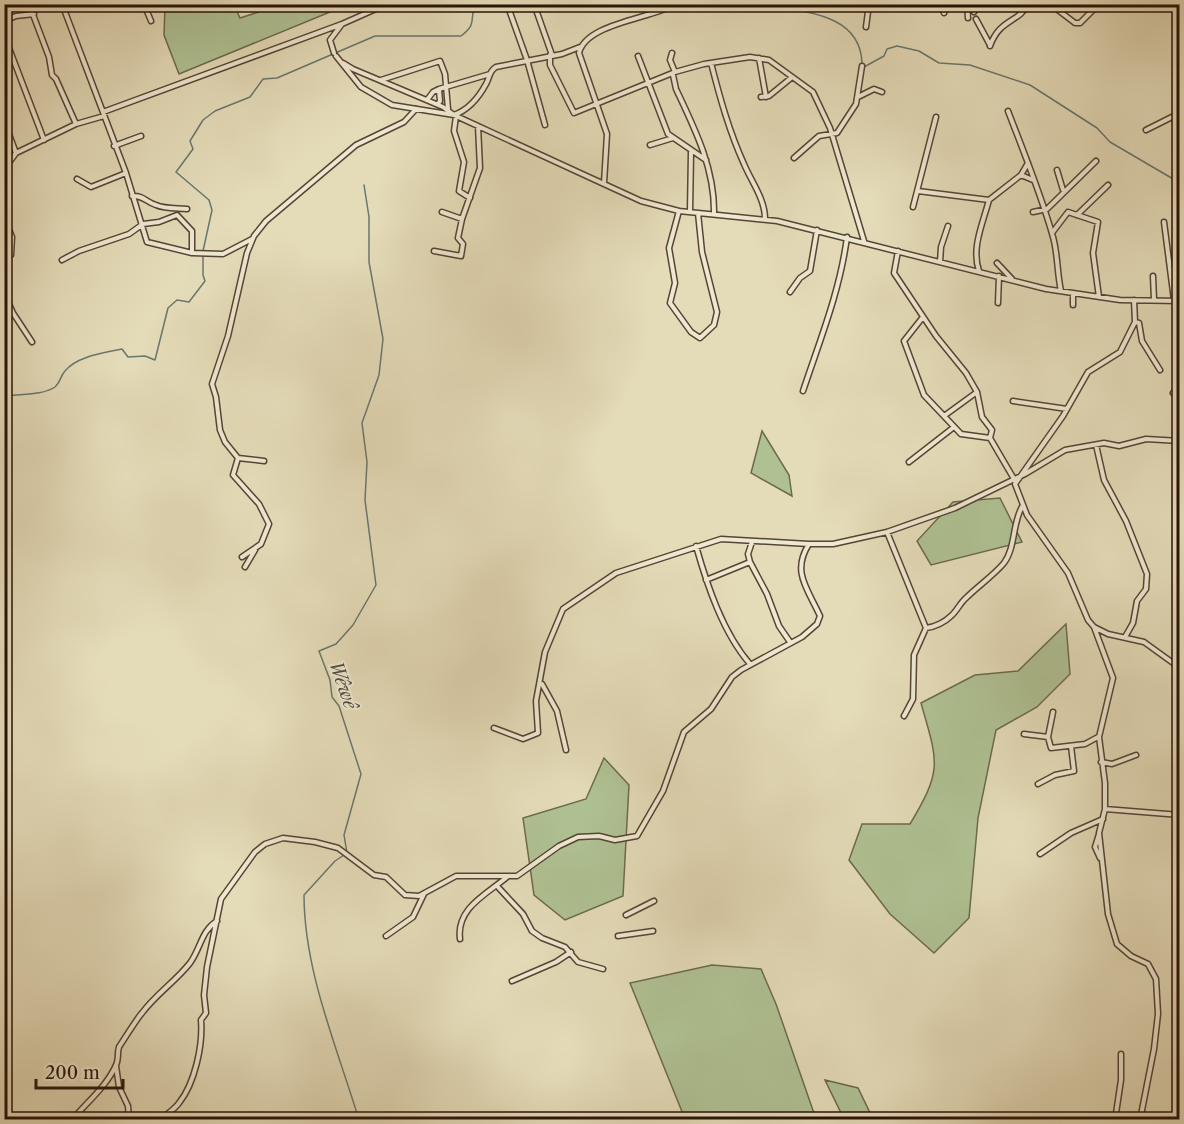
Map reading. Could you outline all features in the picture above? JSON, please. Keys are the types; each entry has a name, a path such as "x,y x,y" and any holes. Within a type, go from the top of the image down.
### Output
{"street":[{"path":"29,4 50,59 52,75 56,79 76,124"},
{"path":"62,4 126,173 147,242 192,253 223,254 253,239"},
{"path":"144,4 151,21"},
{"path":"4,163 11,160 16,153 76,124 342,24 378,8 377,4"},
{"path":"507,4 527,60 545,125"},
{"path":"534,4 551,55 550,65 571,113 674,74 711,63 759,57 769,60 813,92 831,130 864,241"},
{"path":"676,4 591,35 580,46 562,54 496,67 473,103 455,115 392,105 361,87 336,57 353,69 437,104 455,115 478,126 641,201 679,211 765,219 817,230 1061,291 1134,300 1179,301"},
{"path":"866,27 869,4"},
{"path":"942,4 944,13"},
{"path":"968,4 974,12"},
{"path":"968,4 969,18"},
{"path":"976,18 990,46 994,36 1005,22 1022,14 1028,4"},
{"path":"1050,4 1075,23 1080,23 1099,4"},
{"path":"4,21 16,16 33,14"},
{"path":"334,53 330,40 342,24"},
{"path":"4,35 44,140"},
{"path":"580,46 579,53 607,134 604,183"},
{"path":"672,53 670,60 674,74 715,190 714,214"},
{"path":"638,56 668,134 706,161"},
{"path":"759,57 764,97 791,77"},
{"path":"381,80 441,61 448,110"},
{"path":"711,63 723,111 744,164 765,206 765,219"},
{"path":"831,130 837,133 858,97 862,66"},
{"path":"427,100 433,92 440,89 490,74"},
{"path":"858,97 874,88 882,92"},
{"path":"437,104 440,101 440,89"},
{"path":"264,461 238,458 225,442 220,430 212,384 228,336 247,253 253,239 266,221 356,145 404,122 416,108"},
{"path":"1008,111 1052,233 1058,258 1061,291"},
{"path":"1146,130 1179,112"},
{"path":"455,115 454,131 464,162 459,191 470,198"},
{"path":"913,207 936,117"},
{"path":"4,121 16,153"},
{"path":"434,251 461,256 463,244 458,238 462,219 480,168 478,126"},
{"path":"794,158 819,136 831,130"},
{"path":"114,146 141,136"},
{"path":"650,145 673,138"},
{"path":"690,212 691,152"},
{"path":"1033,212 1044,211 1063,190 1096,161"},
{"path":"979,271 976,246 989,200 1021,175 1028,163"},
{"path":"1057,170 1063,190"},
{"path":"77,179 91,187 126,173"},
{"path":"1021,175 1034,180"},
{"path":"1077,215 1108,185"},
{"path":"918,191 989,200"},
{"path":"132,196 141,196 154,205 165,208 187,209"},
{"path":"679,211 669,248 675,283 670,303 691,332 700,338 714,325 717,312 702,252 698,213"},
{"path":"442,212 462,219"},
{"path":"1052,233 1068,212 1098,222 1093,253 1099,297"},
{"path":"62,260 79,250 129,234 143,224 159,222 177,215 192,231 192,253"},
{"path":"4,217 14,246 11,255 4,257"},
{"path":"1164,222 1174,300"},
{"path":"940,262 941,247 948,226"},
{"path":"790,292 800,278 810,272 817,230"},
{"path":"803,391 839,286 847,237"},
{"path":"898,251 894,273 966,373 976,392 982,417 992,430 990,438 1014,478 1023,505 1068,573 1088,620 1094,627 1113,678 1098,736 1106,783 1105,809 1099,833 1108,914 1117,944 1131,956 1148,964 1156,979 1158,1014 1154,1049 1140,1119"},
{"path":"997,263 1012,279"},
{"path":"998,303 999,276"},
{"path":"1153,276 1154,300"},
{"path":"4,293 13,313 32,342"},
{"path":"1073,293 1073,305"},
{"path":"1016,484 1067,409 1088,372 1120,352 1135,322 1134,300"},
{"path":"923,316 904,341 924,395 961,434 990,438"},
{"path":"1135,322 1139,323 1142,341 1160,370"},
{"path":"1173,393 1179,386"},
{"path":"944,416 976,392"},
{"path":"1013,401 1067,409"},
{"path":"909,462 954,426"},
{"path":"494,728 523,739 536,735 539,728 536,705 545,652 563,609 616,573 721,539 833,544 887,532 955,508 1024,474 1065,450 1096,445 1119,446 1146,439 1179,441"},
{"path":"1096,445 1104,480 1126,521 1147,574 1146,589 1137,602 1133,623 1125,637"},
{"path":"238,458 233,475 259,504 269,524 266,535 245,567"},
{"path":"926,628 936,627 950,617 967,596 984,584 1004,562 1015,518 1023,505"},
{"path":"887,532 926,628 914,656 913,699 904,716"},
{"path":"752,542 748,554 750,562 767,594 779,626 790,642"},
{"path":"637,836 663,791 684,732 711,709 732,677 808,633 820,616 801,576 800,558 810,544"},
{"path":"696,546 712,600 722,614 740,652 751,664"},
{"path":"242,557 255,550"},
{"path":"706,580 750,562"},
{"path":"1094,627 1108,634 1144,642 1179,669"},
{"path":"1100,644 1108,634"},
{"path":"541,683 557,711 566,750"},
{"path":"1053,712 1048,737 1051,748 1085,744 1098,736"},
{"path":"1024,734 1048,737"},
{"path":"1038,784 1055,775 1074,771 1071,746"},
{"path":"1101,762 1112,764 1136,755"},
{"path":"1105,809 1179,814"},
{"path":"1040,854 1071,833 1103,819"},
{"path":"161,1119 180,1103 195,1069 202,1032 201,1020 206,1013 204,994 207,967 221,899 255,852 265,844 283,838 338,848 374,875 386,877 405,894 419,896 456,876 507,876 522,873 559,846 578,837 599,836 615,840 637,836 645,838"},
{"path":"460,939 459,930 466,912 479,897 497,886 507,876"},
{"path":"497,886 523,914 532,931 542,938 566,946 578,962 603,969"},
{"path":"386,936 413,917 424,893"},
{"path":"626,915 654,901"},
{"path":"129,1119 128,1106 119,1088 116,1066 120,1045 129,1035 141,1014 170,981 185,970 194,958 204,933 217,921"},
{"path":"618,936 653,931"},
{"path":"512,981 556,962 571,952"},
{"path":"1115,1119 1121,1080 1121,1054"},
{"path":"72,1119 107,1081 116,1066"}],"green space":[{"path":"165,5 234,5 240,18 271,8 273,5 347,5 179,74 164,35"},
{"path":"762,431 789,475 792,496 751,473"},
{"path":"1000,498 1022,542 931,565 917,541 953,502"},
{"path":"1066,624 1070,674 1037,707 996,730 978,818 969,918 934,953 890,914 849,860 862,824 910,824 921,805 932,777 934,753 921,703 975,675 1018,671"},
{"path":"604,758 629,785 623,896 565,920 534,895 523,818 586,799"},
{"path":"712,965 761,969 776,1004 816,1119 685,1119 630,983"},
{"path":"825,1080 858,1088 873,1119 844,1119"}],"waterway":[{"path":"203,251 212,210 209,200 176,172 193,149 190,141 203,120 215,111 250,97 263,79 277,78 375,36 461,36 470,28 475,4"},
{"path":"760,4 809,13 840,24 851,33 859,47 862,64"},
{"path":"864,67 884,56 887,49 897,46 919,51 939,63 970,65 1030,85 1097,128 1110,142 1180,183"},
{"name":"Wêwê","path":"359,1120 323,1009 305,923 304,895 335,861 347,853 344,835 361,774 339,706 332,697 330,680 319,651 336,644 353,625 376,585 365,500 367,462 362,423 379,375 383,339 369,262 369,217 364,185"},
{"path":"4,400 8,396 50,390 57,385 63,373 70,366 99,354 122,349 128,357 145,356 155,360 168,308 177,300 189,302 205,281 203,256"}]}
